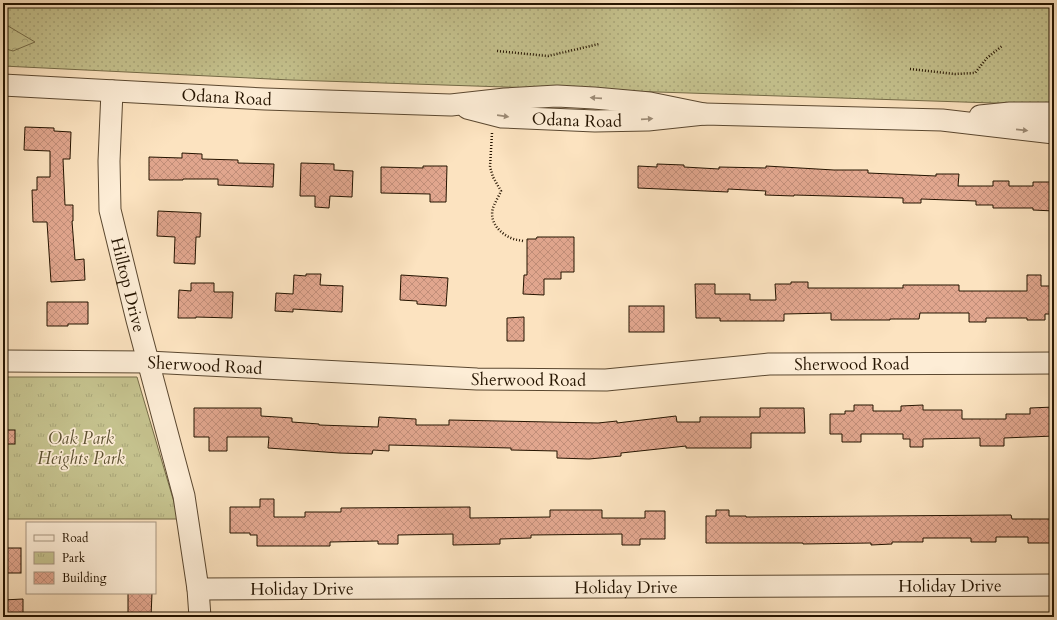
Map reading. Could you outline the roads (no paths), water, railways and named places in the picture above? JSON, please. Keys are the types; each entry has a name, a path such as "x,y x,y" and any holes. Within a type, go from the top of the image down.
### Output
{"street":[{"name":"Odana Road","path":"3,85 265,99 452,104 502,117 595,121 648,120 704,114 942,120 1054,133"},
{"name":"Hilltop Drive","path":"112,91 109,161 110,210 137,320 184,496 198,589 200,617"},
{"name":"Odana Road","path":"942,120 1010,113 1054,113"},
{"name":"Sherwood Road","path":"3,361 148,362 477,378 606,380 770,364 1054,364"},
{"name":"Holiday Drive","path":"198,589 1054,585"}],"park label":[{"name":"Oak Park Heights Park","path":"81,448"}]}
